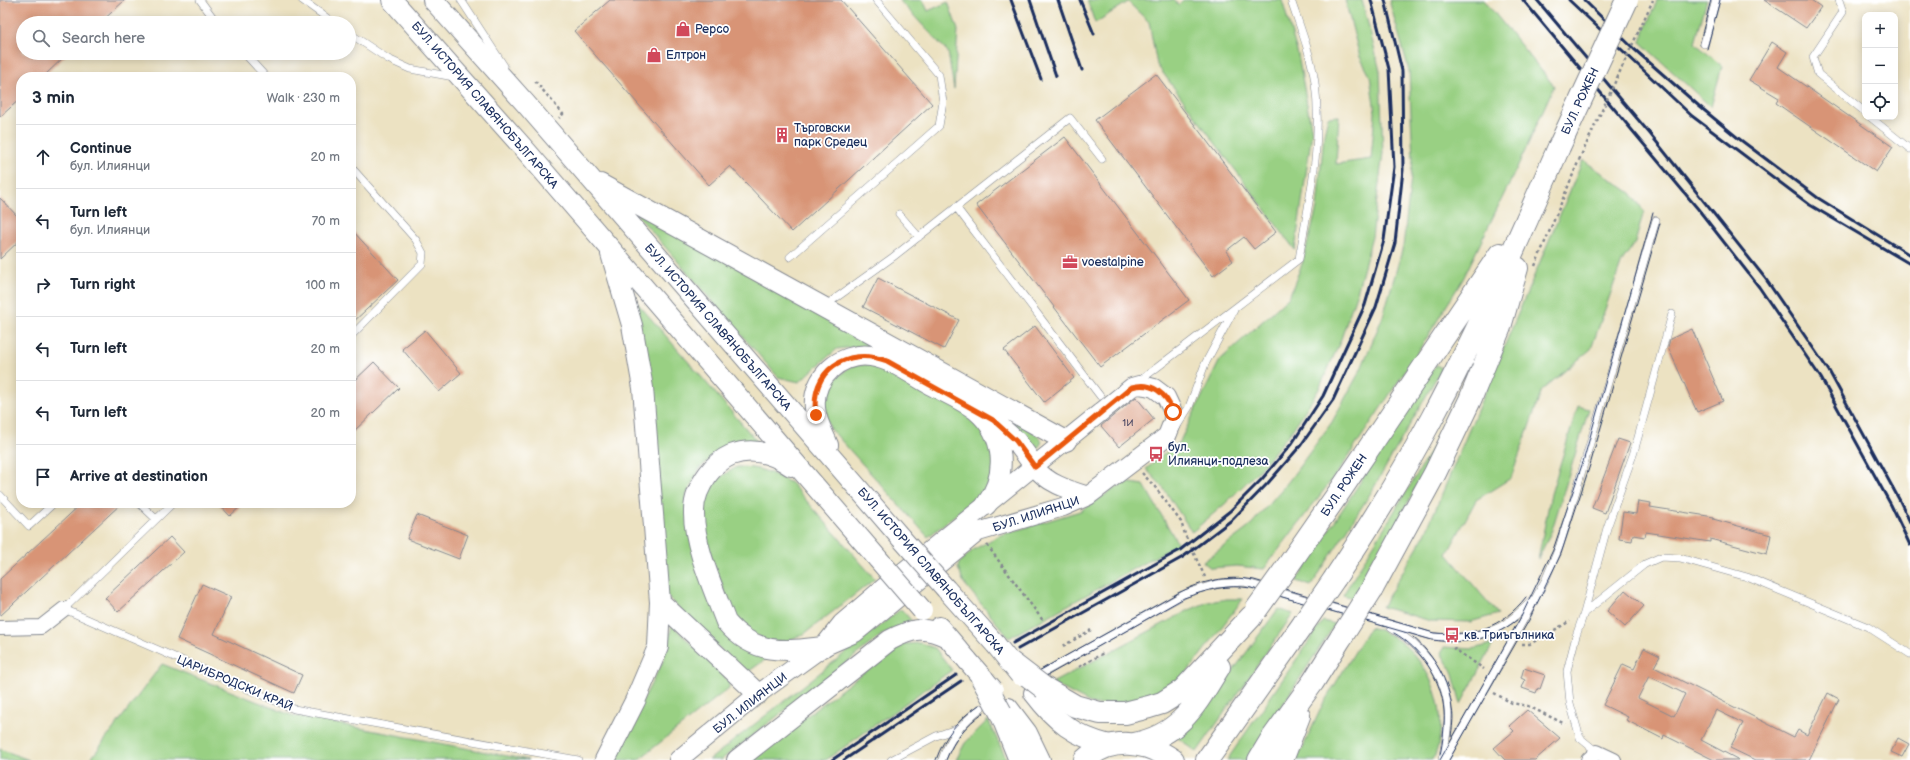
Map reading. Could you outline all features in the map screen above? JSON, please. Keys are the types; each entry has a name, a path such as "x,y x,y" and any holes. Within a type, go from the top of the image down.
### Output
{"main road":[{"name":"БУЛ. ИСТОРИЯ СЛАВЯНОБЪЛГАРСКА","path":"392,0 608,246 805,476 982,678"},
{"name":"БУЛ. ИСТОРИЯ СЛАВЯНОБЪЛГАРСКА","path":"433,0 526,104 1010,662"},
{"name":"БУЛ. РОЖЕН","path":"1207,760 1335,578 1385,500 1432,418 1475,332 1627,0"},
{"path":"588,177 1066,441"},
{"name":"БУЛ. РОЖЕН","path":"1134,744 1163,734 1177,725 1188,715 1253,614 1342,488 1534,203"},
{"name":"БУЛ. РОЖЕН","path":"1259,760 1271,740 1313,682 1372,589 1438,467 1486,364 1500,327 1534,203"},
{"path":"605,760 634,702 658,647 660,602 643,388 632,325 608,246"},
{"path":"836,463 818,422 815,399 818,386 825,375 837,363 845,359 870,356 887,361 966,404 1005,430 1026,453 1035,467"},
{"path":"966,404 983,417 995,435 999,446 1001,467 1000,477 995,492 986,505"},
{"path":"805,476 788,464 766,453 752,450 728,456 714,466 699,486 694,510 696,536 726,622 734,632 750,642 770,650 789,652 823,647"},
{"path":"660,602 758,694"},
{"path":"1010,662 1039,685 1075,706 1100,713 1125,713 1149,707 1167,700 1182,690 1253,614"},
{"path":"737,760 890,640 906,632 920,628 936,631 947,637"},
{"path":"982,678 1020,760"},
{"path":"1282,760 1313,682"},
{"path":"1039,685 1053,717 1065,727 1086,738 1110,745"},
{"path":"997,710 1027,734 1040,760"},
{"path":"1085,760 1103,747 1110,745 1134,744 1149,748 1171,759"}],"street":[{"path":"1132,387 1139,385 1154,388 1166,397 1170,404 1173,417 1171,429 1167,436"},
{"name":"БУЛ. ИЛИЯНЦИ","path":"823,647 842,623 931,548 1035,467 1132,387"},
{"name":"БУЛ. ИЛИЯНЦИ","path":"678,760 758,694 823,647 855,633 978,532 1063,507 1088,496 1167,436"},
{"path":"1035,467 1040,475 1050,481 1088,496"},
{"path":"0,628 41,627 64,609"},
{"path":"1592,756 1614,760"}],"lane":[{"path":"200,0 212,16"},
{"path":"302,0 324,16"},
{"path":"460,0 493,48 526,104"},
{"path":"790,257 939,126 943,102 939,75 876,0"},
{"path":"1132,387 1299,259 1316,162 1318,126 1314,81 1310,59 1291,0"},
{"path":"1704,44 1716,0"},
{"path":"1839,0 1843,12 1813,57 1818,74 1862,110"},
{"path":"356,38 388,59 410,69 460,78"},
{"path":"250,60 261,72"},
{"path":"823,307 893,258 1070,118 1102,158"},
{"path":"1874,120 1910,149"},
{"path":"356,173 416,240 423,253 422,264 356,331"},
{"path":"956,207 1100,396"},
{"path":"899,214 919,237"},
{"path":"1445,760 1535,598 1560,545 1570,516 1656,220"},
{"path":"1167,436 1182,420 1205,364 1235,308"},
{"path":"1592,756 1580,738 1570,704 1567,671 1607,528 1634,452 1672,314"},
{"path":"0,494 29,526 49,508"},
{"path":"144,508 156,519"},
{"path":"64,609 168,508"},
{"path":"1584,613 1645,564 1662,557 1680,558 1747,577 1868,627 1910,654"},
{"path":"1039,685 1187,593 1216,584 1244,582 1431,636 1454,639 1475,635 1501,626 1535,598"},
{"name":"ЦАРИБРОДСКИ КРАЙ","path":"64,609 294,709 578,760"},
{"path":"1379,621 1407,637 1426,656 1437,671 1445,693 1448,710 1447,733 1442,760"},
{"path":"891,760 936,736 959,728 997,710"},
{"path":"942,760 946,746 959,728"}],"path":[{"path":"1534,267 1579,160 1652,0"},
{"path":"535,81 563,114"},
{"path":"1132,463 1155,487 1182,522 1186,537 1204,575"},
{"path":"978,532 1028,603 1044,622"},
{"path":"1510,644 1530,644 1584,613"},
{"path":"1063,646 1091,630"},
{"path":"1451,647 1485,669"},
{"path":"1079,667 1110,649"},
{"path":"1486,688 1512,703 1528,706 1565,723 1580,738"}],"green space":[{"path":"899,0 923,0 928,11 948,2 958,30 954,89 948,52"},
{"path":"1087,0 1174,0 1178,5 1183,0 1282,0 1298,55 1312,132 1295,250 1157,65 1149,22 1128,2 1095,23"},
{"path":"1345,0 1362,0 1380,71 1383,153 1372,237 1358,289 1340,342 1319,389 1291,432 1258,471 1226,503 1192,532 1162,486 1146,469 1180,441 1220,360 1289,297 1302,264 1317,208 1324,134 1328,117 1339,116 1336,164 1371,159 1375,113 1370,76 1360,57"},
{"path":"1389,0 1484,0 1554,86 1524,153 1463,279 1418,352 1340,469 1264,569 1237,566 1211,568 1203,562 1248,528 1288,482 1332,422 1361,369 1383,316 1403,247 1413,159 1409,70"},
{"path":"1657,0 1707,0 1695,43 1722,66 1711,107 1640,42"},
{"path":"1583,160 1631,193 1644,211 1635,243 1622,261 1591,349 1542,390 1511,478 1476,500 1447,554 1498,614 1470,622 1431,621 1382,607 1425,534"},
{"path":"633,210 1034,431 1042,442 1036,451 1029,449 869,348 854,347 837,349 799,382 778,377"},
{"path":"628,292 761,446 717,453 700,468 686,496 709,599 769,657 745,674 664,593"},
{"path":"871,364 893,370 985,425 995,466 986,490 928,537 830,428 824,412 823,397 830,383 851,366"},
{"path":"1436,365 1442,368 1372,491 1311,586 1296,581"},
{"path":"1465,390 1396,526 1353,598 1343,595 1419,471"},
{"path":"1578,406 1589,409 1552,530 1538,559 1551,494"},
{"path":"737,467 765,471 791,483 875,579 804,634 784,642 766,641 736,622 702,533 701,507 709,491 720,477"},
{"path":"1125,482 1144,485 1178,544 1009,638 964,583 958,568 959,563 973,550 998,536 1080,511"},
{"path":"1227,599 1243,599 1186,674 1151,700 1094,705 1052,683 1189,610 1208,602"},
{"path":"901,609 911,620 883,634 721,760 709,760"},
{"path":"1278,609 1293,614 1197,752 1178,738 1211,701"},
{"path":"1323,621 1335,624 1247,760 1227,760"},
{"path":"672,625 729,681 729,688 638,760 612,760 664,659"},
{"path":"1370,627 1389,635 1406,647 1420,662 1430,680 1437,699 1440,720 1439,740 1433,760 1297,760 1323,704"},
{"path":"920,643 935,648 952,670 826,760 749,760 892,651 905,644"},
{"path":"1493,644 1461,704 1452,671 1441,653 1444,647 1472,649"},
{"path":"162,664 291,715 528,760 90,760"},
{"path":"988,720 1007,760 956,760 965,743"},
{"path":"0,749 29,760 0,760"}],"building":[{"path":"0,0 125,0 108,16 16,16 16,60 61,60 48,72 16,72 16,103 0,117"},
{"name":"Търговски парк Средец","path":"610,0 841,0 932,104 792,232 730,166 709,185 574,31"},
{"path":"1764,0 1811,0 1821,7 1806,28"},
{"path":"1772,42 1787,52 1778,67 1893,147 1876,172 1776,103 1779,98 1749,80"},
{"path":"1156,74 1276,232 1254,249 1244,237 1226,251 1233,261 1213,276 1095,120"},
{"name":"voestalpine","path":"1065,137 1189,300 1100,367 976,205"},
{"path":"0,198 16,215 16,244 0,259"},
{"path":"356,234 398,280 356,319"},
{"path":"878,278 959,320 944,349 863,307"},
{"path":"1035,326 1074,378 1044,402 1004,350"},
{"path":"1692,329 1723,401 1697,412 1668,347 1670,339"},
{"path":"425,330 461,373 439,392 402,349"},
{"path":"374,362 399,388 356,429 356,379"},
{"path":"1136,397 1154,419 1119,447 1101,426"},
{"path":"1618,439 1630,443 1605,513 1592,508"},
{"path":"1638,501 1651,503 1650,507 1714,517 1713,519 1771,535 1767,554 1710,539 1710,542 1646,532 1645,537 1633,535 1632,541 1619,539 1623,512 1636,514"},
{"path":"77,508 117,508 0,616 0,579"},
{"path":"223,508 239,508 230,516"},
{"path":"417,515 468,535 459,559 407,539"},
{"path":"170,537 184,552 118,612 105,598"},
{"path":"202,584 231,597 214,634 302,675 294,693 177,639"},
{"path":"1625,590 1644,606 1625,627 1607,611"},
{"path":"1644,648 1660,656 1654,667 1794,737 1798,730 1807,735 1828,693 1839,699 1809,760 1755,760 1730,748 1743,723 1716,710 1701,740 1739,760 1714,760 1664,735 1663,739 1626,720 1628,717 1603,705 1623,664 1634,669","holes":["1649,676 1685,694 1674,716 1638,698"]},
{"path":"1524,668 1545,675 1540,689 1538,688 1536,693 1522,688 1525,680 1521,678"},
{"path":"1527,710 1560,738 1535,760 1505,760 1494,748 1514,731 1509,726"},
{"path":"1898,738 1909,744 1902,757 1891,752"}],"tram line":[{"path":"1699,45 1711,0"},
{"path":"1707,49 1720,0"},
{"path":"1440,760 1521,617 1553,550 1583,462 1653,213"},
{"path":"1449,760 1529,620 1561,554 1590,465 1660,223"},
{"path":"1037,672 1178,593 1196,585 1215,580 1234,578 1254,580 1434,633 1448,634 1474,631 1496,623 1507,617 1526,597"},
{"path":"1043,678 1184,598 1209,590 1225,587 1251,588 1432,640 1456,642 1487,637 1497,633 1517,620"},
{"path":"1394,633 1404,639 1421,656 1439,688 1444,711 1444,733 1440,755"},
{"path":"1413,637 1434,660 1448,688 1453,712 1451,737"},
{"path":"936,760 943,744 958,722 979,705"},
{"path":"946,760 961,733 971,722 984,712"}],"railway":[{"path":"1011,0 1041,79"},
{"path":"1030,0 1056,76"},
{"path":"1058,0 1082,70"},
{"path":"1080,0 1094,34"},
{"path":"1013,643 1180,550 1230,511 1262,479 1293,442 1323,396 1365,305 1384,240 1394,167 1389,69 1371,0"},
{"path":"1018,649 1183,557 1233,519 1268,483 1301,445 1333,400 1376,307 1395,243 1403,170 1402,71 1385,0"},
{"path":"1523,0 1698,209 1759,287 1821,378 1891,505 1910,545"},
{"path":"1537,0 1651,135 1765,278 1829,371 1910,522"},
{"path":"1569,0 1692,116 1810,205 1910,264"},
{"path":"1584,0 1634,49 1738,138 1818,198 1910,255"},
{"path":"832,760 956,675"},
{"path":"844,760 961,681"}],"place":[{"name":"Pepco","path":"683,29"},
{"name":"Елтрон","path":"654,55"},
{"name":"Търговски парк Средец","path":"782,135"},
{"name":"voestalpine","path":"1070,262"},
{"name":"бул. Илиянци-подлеза","path":"1156,454"},
{"name":"кв. Триъгълника","path":"1452,635"}],"route":[{"path":"816,415 816,391 825,375 837,363 845,359 862,356 870,356 887,361 993,420 1016,441 1035,467 1132,387 1139,385 1154,388 1166,397 1173,412"}]}
